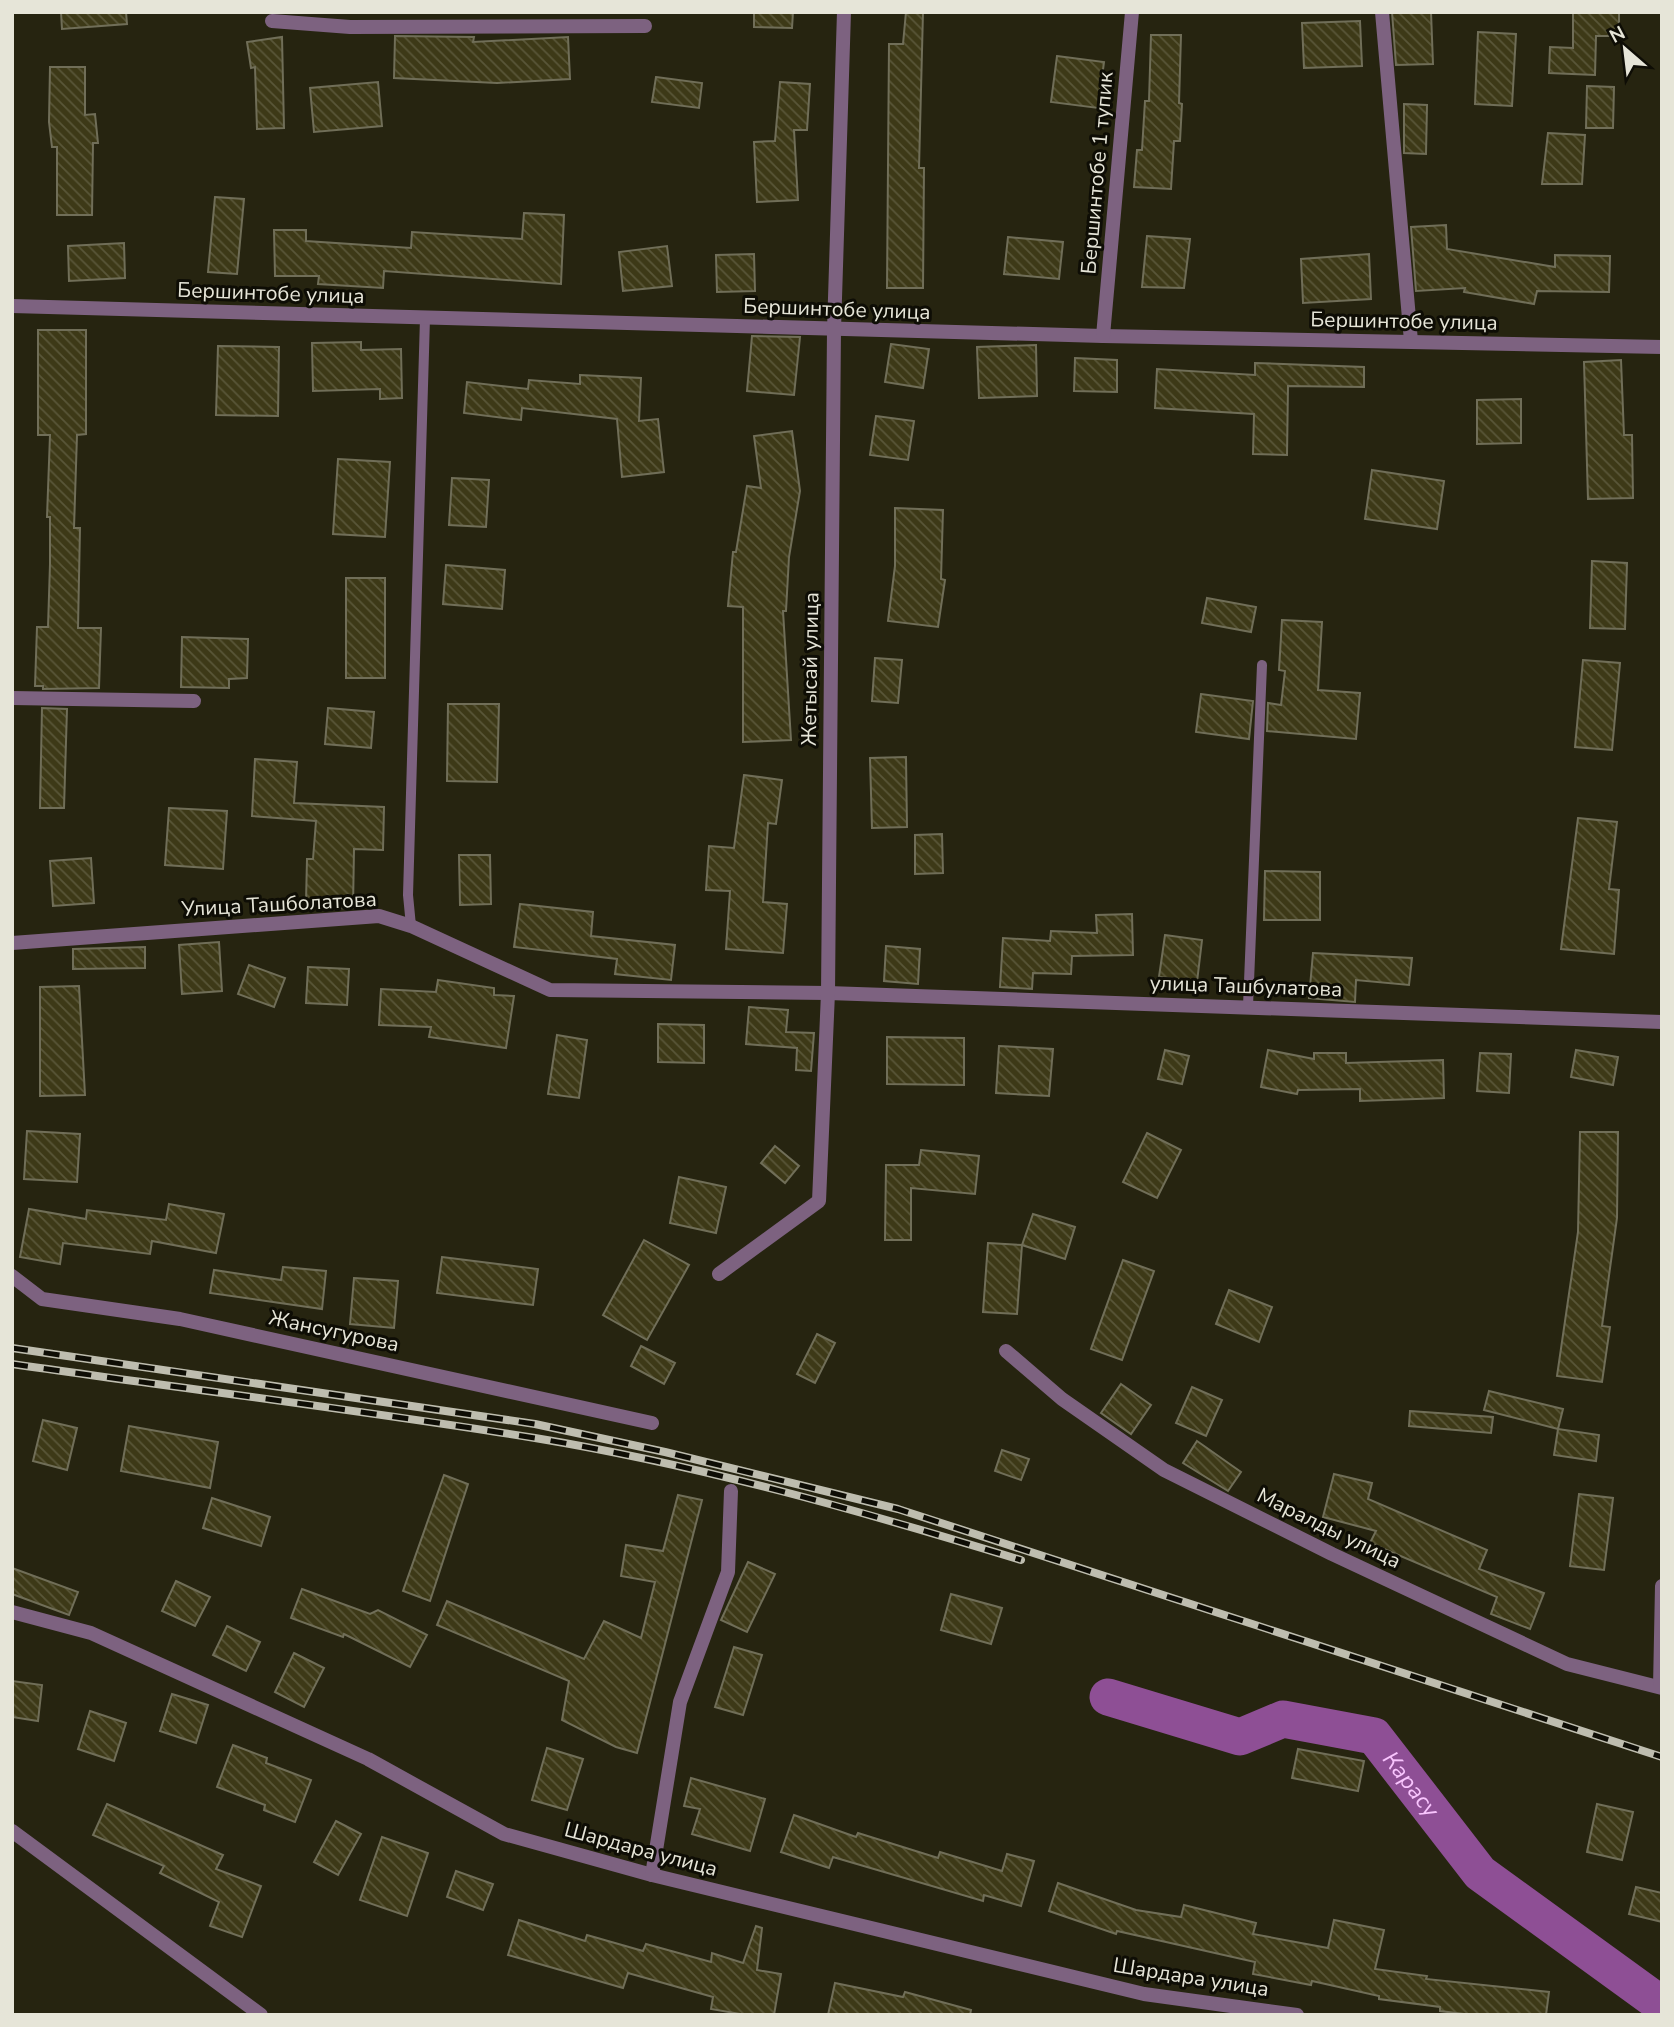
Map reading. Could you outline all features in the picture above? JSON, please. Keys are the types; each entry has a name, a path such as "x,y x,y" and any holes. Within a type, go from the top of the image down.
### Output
{"street":[{"name":"Жетысай улица","path":"719,1274 819,1201 828,993 834,330 844,12"},
{"name":"Бершинтобе 1 тупик","path":"1103,337 1132,12"},
{"path":"1382,12 1411,341"},
{"path":"272,21 559,18 645,26"},
{"name":"Бершинтобе улица","path":"12,306 1103,337 1662,347"},
{"path":"12,698 194,701"},
{"name":"Улица Ташболатова","path":"12,943 379,916 411,926 550,990 828,993"},
{"name":"улица Ташбулатова","path":"828,993 1662,1022"},
{"name":"Жансугурова","path":"12,1276 42,1299 180,1319 652,1423"},
{"name":"Маралды улица","path":"1006,1350 1062,1399 1176,1476 1332,1554 1567,1664 1661,1688"},
{"path":"652,1875 680,1702 728,1572 731,1491"},
{"path":"1661,1688 1662,1586"},
{"name":"Шардара улица","path":"12,1612 91,1633 356,1753 504,1834 652,1875 1144,1994 1297,2015"},
{"path":"12,1831 261,2015"}],"lane":[{"path":"411,926 408,895 425,318"},
{"path":"1248,1006 1262,665"}],"building":[{"path":"61,12 126,12 127,24 62,29"},
{"path":"754,12 793,12 792,28 754,27"},
{"path":"906,12 923,12 919,168 924,168 923,288 887,288 889,44 903,44"},
{"path":"1392,12 1431,12 1433,64 1396,65"},
{"path":"1573,12 1619,12 1619,36 1596,36 1595,75 1549,73 1550,47 1573,48"},
{"path":"1360,21 1362,66 1304,68 1302,23"},
{"path":"1478,32 1516,34 1512,106 1475,104"},
{"path":"1151,35 1181,35 1180,141 1174,141 1171,189 1134,187 1137,150 1142,150 1145,101 1149,101"},
{"path":"395,36 474,37 473,42 568,37 570,79 497,83 394,78"},
{"path":"282,37 284,128 257,129 255,67 251,68 247,42"},
{"path":"1057,56 1104,62 1098,108 1051,102"},
{"path":"50,67 85,67 85,115 95,114 98,143 93,143 92,215 57,215 57,147 52,147 49,122"},
{"path":"656,77 702,83 699,108 652,102"},
{"path":"378,82 382,126 314,132 310,88"},
{"path":"780,82 810,84 807,130 794,130 798,200 757,202 754,142 775,141"},
{"path":"1587,86 1614,87 1613,128 1586,128"},
{"path":"1404,104 1427,105 1426,154 1404,153"},
{"path":"1548,133 1585,135 1582,184 1542,184"},
{"path":"215,197 244,199 237,274 208,272"},
{"path":"524,213 564,215 561,284 384,271 383,288 318,284 319,276 275,276 274,230 306,230 306,241 411,248 412,232 522,239"},
{"path":"1446,225 1447,249 1555,267 1555,255 1610,256 1609,292 1537,291 1534,304 1464,292 1465,288 1416,291 1411,227"},
{"path":"1147,236 1190,239 1184,288 1142,287"},
{"path":"1008,237 1063,242 1059,279 1004,274"},
{"path":"124,243 125,278 69,281 68,246"},
{"path":"667,246 672,286 623,291 619,252"},
{"path":"754,254 755,291 717,292 716,255"},
{"path":"1369,254 1371,299 1303,303 1301,259"},
{"path":"38,330 86,330 86,434 77,435 74,528 80,528 78,628 101,628 99,688 43,689 43,686 35,686 37,627 48,627 50,564 50,517 47,517 50,435 38,435"},
{"path":"752,336 800,337 794,395 747,391"},
{"path":"361,342 361,350 401,349 402,398 380,399 380,389 313,391 312,343"},
{"path":"891,344 929,349 923,388 885,382"},
{"path":"1036,345 1037,396 979,398 977,347"},
{"path":"218,346 279,347 278,416 216,415"},
{"path":"1075,358 1117,360 1117,392 1074,391"},
{"path":"1621,360 1624,435 1632,435 1633,498 1588,499 1584,362"},
{"path":"1255,363 1364,367 1364,387 1288,386 1287,455 1253,454 1254,414 1155,408 1157,369 1255,375"},
{"path":"580,375 641,378 639,421 658,419 664,472 622,477 617,419 522,408 521,420 464,413 467,382 528,389 529,380 580,384"},
{"path":"1521,399 1521,443 1477,444 1477,400"},
{"path":"876,416 914,421 908,460 870,455"},
{"path":"792,431 800,491 789,557 786,611 783,611 791,740 743,742 743,607 728,606 733,552 736,552 747,486 761,488 754,436"},
{"path":"338,459 390,462 385,537 333,534"},
{"path":"1372,470 1444,481 1437,529 1365,519"},
{"path":"452,478 489,480 486,527 449,525"},
{"path":"895,508 943,510 941,579 945,580 938,627 888,621 895,566"},
{"path":"1592,561 1627,563 1625,629 1590,628"},
{"path":"446,565 505,570 502,609 443,604"},
{"path":"346,578 385,578 385,678 346,678"},
{"path":"1207,598 1256,607 1251,632 1202,623"},
{"path":"1282,620 1322,622 1318,690 1360,693 1356,739 1267,731 1268,703 1281,705 1285,671 1279,670"},
{"path":"182,637 248,639 247,678 229,679 229,688 181,687"},
{"path":"875,658 902,660 898,703 872,701"},
{"path":"1583,660 1620,663 1612,750 1575,747"},
{"path":"1201,694 1253,701 1249,739 1196,732"},
{"path":"448,704 499,704 497,782 447,781"},
{"path":"42,708 67,709 64,808 40,808"},
{"path":"328,708 374,712 371,748 325,744"},
{"path":"906,757 907,827 872,828 870,758"},
{"path":"255,759 297,762 294,803 384,807 383,850 354,849 353,908 311,909 311,903 306,902 307,859 313,859 316,821 252,816"},
{"path":"744,775 782,780 776,824 768,823 763,902 787,904 783,953 726,949 730,891 706,890 709,846 734,848"},
{"path":"169,808 227,811 223,869 165,865"},
{"path":"1578,818 1617,822 1609,889 1619,890 1614,954 1561,949"},
{"path":"942,834 943,873 915,874 915,835"},
{"path":"459,855 490,855 491,904 460,905"},
{"path":"91,858 94,903 53,906 50,861"},
{"path":"1265,871 1320,872 1320,920 1264,920"},
{"path":"520,904 593,912 591,936 675,945 671,980 615,974 617,959 514,947"},
{"path":"1132,914 1133,955 1072,956 1071,974 1033,973 1032,989 1000,987 1003,938 1050,941 1051,931 1097,933 1096,915"},
{"path":"1165,935 1202,940 1197,982 1159,977"},
{"path":"219,942 222,991 182,994 179,945"},
{"path":"886,946 920,949 918,984 884,981"},
{"path":"145,947 145,968 73,969 73,949"},
{"path":"1313,953 1412,958 1409,985 1356,980 1355,1002 1309,998"},
{"path":"249,965 285,978 274,1007 238,994"},
{"path":"308,967 349,969 347,1005 306,1003"},
{"path":"438,980 494,988 494,995 514,996 506,1048 429,1037 431,1027 379,1025 381,989 436,992"},
{"path":"79,986 85,1095 40,1096 40,987"},
{"path":"749,1007 788,1010 786,1032 814,1033 811,1071 796,1070 797,1048 746,1044"},
{"path":"658,1024 704,1025 704,1063 658,1062"},
{"path":"557,1035 587,1040 579,1098 548,1094"},
{"path":"887,1037 964,1038 964,1085 887,1084"},
{"path":"999,1046 1053,1049 1049,1096 996,1093"},
{"path":"1165,1050 1189,1056 1182,1084 1158,1079"},
{"path":"1268,1050 1314,1059 1314,1053 1346,1053 1346,1063 1443,1060 1444,1098 1360,1101 1360,1089 1298,1090 1297,1094 1261,1087"},
{"path":"1576,1050 1618,1057 1613,1085 1571,1077"},
{"path":"1480,1053 1511,1054 1509,1093 1477,1091"},
{"path":"27,1131 80,1134 77,1182 24,1179"},
{"path":"1580,1132 1618,1132 1617,1218 1602,1326 1610,1327 1602,1382 1557,1376 1578,1232"},
{"path":"1147,1133 1181,1150 1157,1198 1123,1182"},
{"path":"775,1146 799,1166 785,1183 761,1163"},
{"path":"921,1150 979,1156 975,1194 911,1188 911,1240 885,1240 886,1165 919,1165"},
{"path":"679,1177 726,1187 716,1233 670,1223"},
{"path":"169,1204 224,1214 216,1253 152,1241 150,1254 63,1243 60,1264 20,1257 29,1209 86,1219 87,1210 166,1220"},
{"path":"1033,1214 1075,1227 1065,1259 1022,1245"},
{"path":"644,1240 689,1265 647,1340 603,1315"},
{"path":"988,1243 1022,1245 1017,1314 983,1312"},
{"path":"442,1257 538,1269 533,1305 437,1293"},
{"path":"1123,1260 1154,1271 1122,1360 1091,1349"},
{"path":"283,1267 326,1271 322,1309 210,1293 214,1270 281,1280"},
{"path":"354,1278 398,1281 394,1328 350,1324"},
{"path":"1229,1290 1272,1307 1259,1342 1216,1324"},
{"path":"817,1334 835,1343 815,1383 797,1374"},
{"path":"641,1346 675,1363 664,1384 631,1366"},
{"path":"1121,1384 1151,1405 1131,1434 1101,1413"},
{"path":"1192,1387 1222,1400 1206,1436 1176,1423"},
{"path":"1489,1391 1563,1409 1558,1429 1484,1410"},
{"path":"1410,1411 1493,1417 1491,1433 1409,1426"},
{"path":"43,1420 77,1428 67,1470 33,1461"},
{"path":"129,1426 218,1442 210,1488 121,1471"},
{"path":"1558,1429 1599,1435 1596,1461 1554,1455"},
{"path":"1197,1441 1241,1472 1228,1491 1183,1463"},
{"path":"1002,1450 1029,1459 1021,1480 995,1471"},
{"path":"1334,1474 1372,1483 1368,1499 1487,1550 1479,1569 1544,1593 1530,1629 1491,1614 1497,1597 1370,1543 1376,1531 1323,1517"},
{"path":"444,1475 468,1484 430,1601 403,1591"},
{"path":"1579,1494 1613,1498 1604,1570 1570,1566"},
{"path":"678,1495 702,1500 637,1753 616,1747 562,1720 569,1681 437,1625 447,1601 584,1659 604,1621 641,1638 655,1582 621,1576 626,1545 663,1551"},
{"path":"212,1498 270,1517 261,1546 203,1528"},
{"path":"748,1562 775,1574 747,1632 721,1620"},
{"path":"12,1568 78,1592 69,1615 12,1594"},
{"path":"176,1581 210,1597 195,1626 162,1611"},
{"path":"302,1589 370,1614 378,1610 427,1635 410,1667 344,1634 343,1637 291,1618"},
{"path":"951,1594 1002,1608 991,1644 941,1630"},
{"path":"227,1626 260,1642 246,1671 213,1655"},
{"path":"734,1647 762,1655 743,1715 715,1707"},
{"path":"294,1653 324,1668 304,1707 275,1692"},
{"path":"12,1681 42,1685 38,1721 12,1717"},
{"path":"172,1694 208,1705 196,1743 160,1731"},
{"path":"90,1711 126,1723 114,1761 78,1749"},
{"path":"233,1745 267,1758 266,1763 311,1780 295,1822 264,1810 265,1805 217,1787"},
{"path":"547,1748 583,1759 567,1810 532,1800"},
{"path":"1298,1749 1364,1761 1358,1791 1292,1778"},
{"path":"691,1778 765,1799 750,1851 692,1834 700,1809 684,1806"},
{"path":"107,1804 223,1855 216,1869 261,1886 242,1937 210,1926 219,1902 160,1873 164,1866 93,1835"},
{"path":"1597,1804 1633,1812 1622,1860 1587,1852"},
{"path":"794,1815 856,1837 858,1833 938,1858 940,1852 1002,1871 1007,1854 1034,1861 1021,1906 984,1895 983,1901 833,1857 829,1868 781,1852"},
{"path":"336,1821 361,1834 338,1875 314,1862"},
{"path":"382,1837 428,1853 407,1916 360,1900"},
{"path":"456,1871 493,1884 483,1910 447,1897"},
{"path":"1058,1883 1136,1910 1181,1917 1184,1905 1256,1923 1253,1934 1328,1948 1334,1920 1384,1930 1375,1969 1427,1976 1426,1979 1549,1992 1546,2015 1472,2015 1440,2011 1440,2007 1379,1999 1379,1996 1312,1981 1311,1985 1253,1974 1255,1962 1117,1931 1116,1934 1049,1911"},
{"path":"1636,1887 1662,1893 1662,1922 1629,1914"},
{"path":"519,1920 585,1941 587,1935 643,1951 646,1944 711,1962 712,1953 743,1963 756,1926 762,1928 757,1970 781,1974 774,2015 746,2015 711,2009 713,1997 628,1973 623,1988 508,1955"},
{"path":"835,1983 903,1997 905,1992 971,2010 970,2015 828,2015"}],"waterway":[{"name":"Карасу","path":"1108,1697 1240,1737 1283,1719 1374,1736 1480,1873 1662,2005"}],"railway":[{"path":"12,1348 535,1424 665,1452 898,1509 1662,1757"},
{"path":"12,1364 404,1418 597,1449 780,1491 1021,1560"}]}
